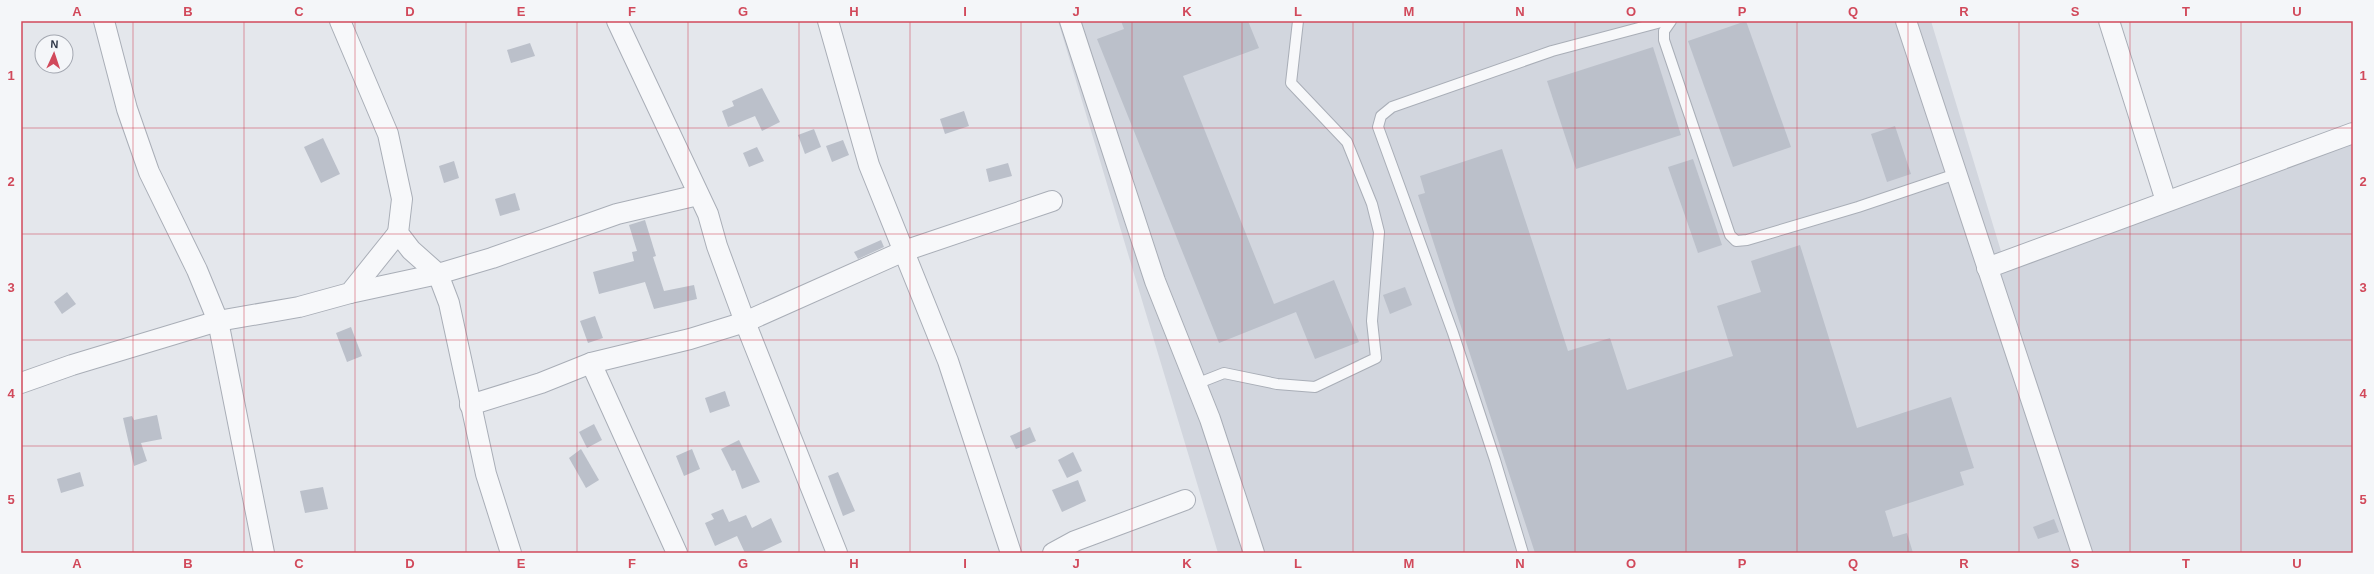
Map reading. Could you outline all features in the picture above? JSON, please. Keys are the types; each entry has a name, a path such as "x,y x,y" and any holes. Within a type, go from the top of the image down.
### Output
{"street":[{"path":"104,21 127,109 149,172 197,270 218,321 264,553"},
{"path":"340,21 388,134 402,200 398,233 350,292"},
{"path":"617,21 708,214 717,246 745,322 837,553"},
{"path":"828,21 869,165 948,361 1011,553"},
{"path":"1070,21 1155,281 1196,384 1254,553"},
{"path":"1906,21 2082,553"},
{"path":"2109,21 2166,200"},
{"path":"1987,268 2166,200 2353,133"},
{"path":"21,384 72,365 218,321 299,307 350,292 438,274 528,246 617,214 698,195"},
{"path":"470,405 541,383 591,363 690,339 745,322 904,252 1052,201"},
{"path":"398,233 411,250 438,274 449,303 486,474 511,553"},
{"path":"591,363 677,553"},
{"path":"1053,553 1075,542 1185,500"}],"lane":[{"path":"1196,384 1224,373 1277,384 1315,387 1376,358 1372,321 1379,232 1372,204 1347,142 1291,83 1298,21"},
{"path":"1523,553 1495,460 1453,333 1378,127 1381,116 1392,107 1552,51 1665,21"},
{"path":"1671,21 1664,31 1664,40 1730,235 1736,241 1747,240 1858,207 1956,174"}],"shaded area":[{"path":"1058,21 1931,21 2007,271 2353,139 2353,553 1218,553"}],"building":[{"path":"1121,21 1248,21 1259,48 1183,76 1274,304 1334,280 1359,342 1315,359 1296,312 1219,343 1097,39 1124,29"},
{"path":"1746,21 1791,147 1733,167 1688,41"},
{"path":"530,43 535,56 511,63 507,50"},
{"path":"1653,47 1681,135 1576,169 1547,81"},
{"path":"762,88 780,122 762,131 755,116 728,127 722,111 734,106 732,101"},
{"path":"964,111 969,126 945,134 940,119"},
{"path":"1895,126 1911,174 1887,182 1871,134"},
{"path":"814,129 821,147 805,154 798,135"},
{"path":"323,138 340,174 321,183 304,147"},
{"path":"843,140 849,155 832,162 826,146"},
{"path":"757,147 764,161 749,167 743,153"},
{"path":"1502,149 1568,351 1610,338 1627,390 1733,356 1717,306 1761,292 1751,261 1800,245 1857,428 1951,397 1974,468 1960,472 1964,485 1885,511 1893,537 1907,533 1913,553 1535,553 1418,195 1425,193 1420,176"},
{"path":"1693,159 1722,245 1698,253 1668,167"},
{"path":"454,161 459,178 444,183 439,166"},
{"path":"1008,163 1012,176 989,182 986,169"},
{"path":"515,193 520,210 500,216 495,199"},
{"path":"645,220 656,256 653,257 664,291 694,285 697,299 654,309 645,282 599,294 593,272 634,261 632,252 637,251 629,225"},
{"path":"881,240 884,247 858,259 854,252"},
{"path":"1405,287 1412,305 1390,314 1383,295"},
{"path":"67,292 76,304 62,314 54,302"},
{"path":"595,316 603,338 588,343 580,321"},
{"path":"351,327 362,356 347,362 336,333"},
{"path":"725,391 730,406 710,413 705,398"},
{"path":"157,415 162,439 141,443 147,461 134,466 123,418 132,416 134,420"},
{"path":"594,424 602,440 587,448 579,432"},
{"path":"1030,427 1036,441 1016,449 1010,436"},
{"path":"739,440 760,482 742,489 735,470 732,471 721,449"},
{"path":"581,449 599,480 586,488 569,458"},
{"path":"692,449 700,469 684,476 676,456"},
{"path":"1073,452 1082,471 1067,478 1058,460"},
{"path":"80,472 84,486 61,493 57,479"},
{"path":"838,472 855,511 843,516 828,476"},
{"path":"1078,480 1086,501 1062,512 1052,490"},
{"path":"323,487 328,509 305,513 300,491"},
{"path":"723,509 729,522 746,515 752,528 771,518 782,542 758,553 745,553 737,536 715,546 705,523 714,519 711,514"},
{"path":"2054,519 2059,532 2038,539 2033,527"}]}
